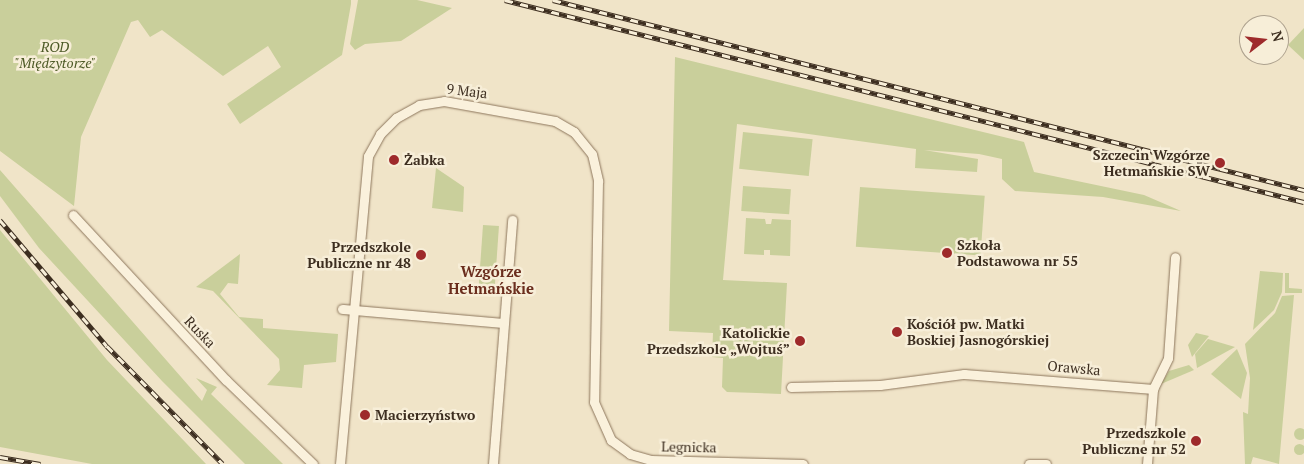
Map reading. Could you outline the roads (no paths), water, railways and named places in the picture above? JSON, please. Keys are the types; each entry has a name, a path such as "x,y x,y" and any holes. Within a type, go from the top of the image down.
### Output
{"street":[{"name":"9 Maja","path":"340,464 366,164 375,142 391,122 416,106 444,101 555,121 584,142 597,170 596,412"},
{"name":"Ruska","path":"73,215 226,380 313,464"},
{"path":"493,464 501,324 512,220"},
{"path":"1147,464 1153,389 1167,364 1175,257"},
{"path":"342,309 354,313 501,324"},
{"name":"Orawska","path":"791,387 993,376 1153,389"},
{"name":"Legnicka","path":"596,412 611,440 642,458 803,464"},
{"path":"1029,464 1046,464"}],"railway":[{"path":"505,0 1304,202"},
{"path":"553,0 1304,190"},
{"path":"0,220 107,346 223,464"},
{"path":"0,457 40,464"}],"place":[{"name":"Żabka","path":"394,160"},
{"name":"Szczecin Wzgórze Hetmańskie SW","path":"1220,163"},
{"name":"Szkoła Podstawowa nr 55","path":"947,253"},
{"name":"Przedszkole Publiczne nr 48","path":"421,255"},
{"name":"Kościół pw. Matki Boskiej Jasnogórskiej","path":"897,332"},
{"name":"Katolickie Przedszkole „Wojtuś”","path":"800,341"},
{"name":"Macierzyństwo","path":"365,415"},
{"name":"Przedszkole Publiczne nr 52","path":"1196,441"}],"district":[{"name":"Wzgórze Hetmańskie","path":"491,280"}],"park label":[{"name":"ROD \"Międzytorze\"","path":"55,56"}]}
